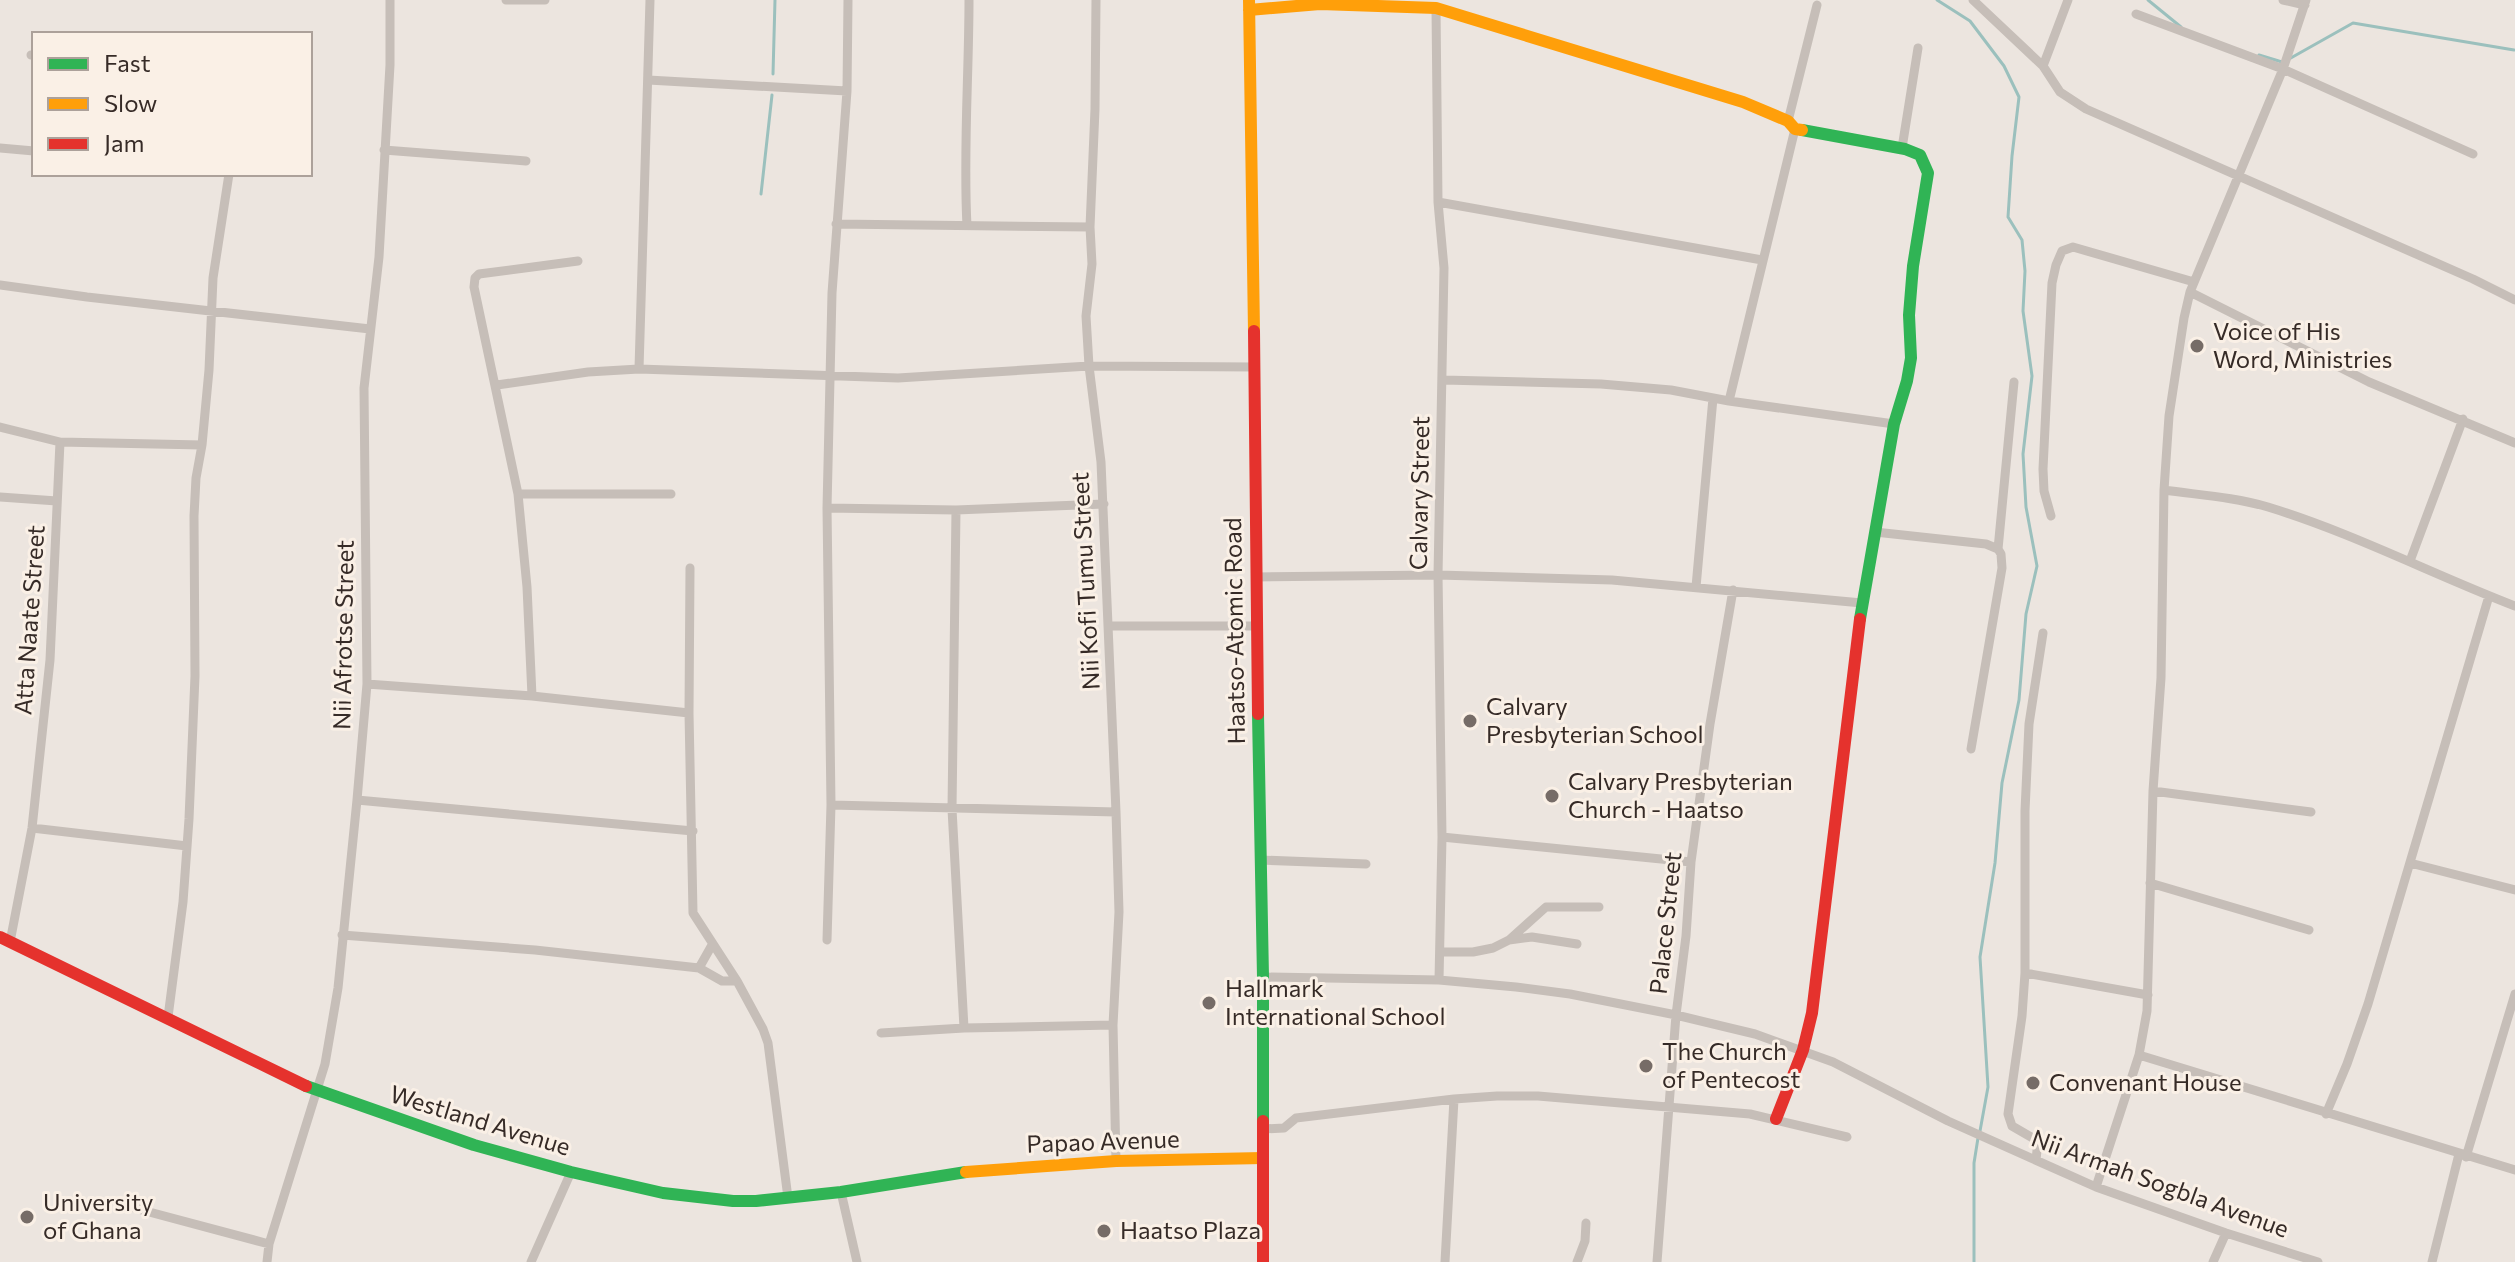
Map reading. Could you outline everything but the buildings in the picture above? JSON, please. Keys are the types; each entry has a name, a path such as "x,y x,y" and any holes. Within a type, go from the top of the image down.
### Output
{"street":[{"name":"Nii Afrotse Street","path":"267,1262 269,1244 330,1042 357,800 367,684 364,388 377,292 390,65 390,0"},
{"path":"506,0 545,0"},
{"path":"639,369 650,0"},
{"path":"827,940 831,805 827,508 836,224 847,91 848,0"},
{"path":"967,226 965,155 969,0"},
{"name":"Nii Kofi Tumu Street","path":"1096,0 1090,227 1092,264 1086,316 1104,504 1116,812 1119,912 1113,1025 1116,1161"},
{"path":"1973,0 2043,66 2060,92 2086,109 2515,300"},
{"path":"2043,66 2068,0"},
{"path":"2096,1187 2145,1029 2153,791 2161,678 2164,490 2169,416 2184,318 2192,287 2283,69 2306,3 2283,0"},
{"path":"1249,5 1436,8 1743,102 1792,125 1902,148 1920,155 1928,173 1913,266 1909,315 1911,358 1894,424 1862,603 1817,982 1803,1050 1776,1119"},
{"name":"Haatso-Atomic Road","path":"1249,5 1263,977 1263,1262"},
{"path":"1729,401 1817,5"},
{"name":"Calvary Street","path":"1436,8 1438,202 1444,268 1438,575 1442,837 1439,980"},
{"path":"2136,14 2283,69 2473,154"},
{"path":"1902,148 1918,48"},
{"path":"648,80 847,91"},
{"path":"0,148 32,151"},
{"path":"384,150 526,161"},
{"path":"168,1017 187,846 195,676 196,478 209,370 210,312 218,237 229,176"},
{"path":"1438,202 1762,260"},
{"path":"836,224 1090,227"},
{"path":"2051,516 2044,491 2043,469 2052,283 2062,251 2073,247 2192,287 2369,382 2515,443"},
{"path":"532,696 527,587 518,494 474,287 479,274 578,261"},
{"path":"0,285 370,329"},
{"path":"497,385 588,372 639,369 898,378 1089,366 1255,367"},
{"path":"1443,380 1601,384 1671,390 1894,424"},
{"path":"1971,749 2002,568 1998,549 2014,382"},
{"path":"1696,587 1713,398"},
{"path":"2410,561 2463,419"},
{"path":"0,427 60,442 202,445"},
{"name":"Atta Naate Street","path":"5,939 32,828 50,660 60,442"},
{"path":"2164,490 2267,507 2410,561 2515,606"},
{"path":"518,494 671,494"},
{"path":"0,497 57,501"},
{"path":"827,508 956,510 1104,504"},
{"path":"956,510 952,809 964,1028"},
{"path":"1875,532 1986,544 1998,549"},
{"path":"690,568 693,913 737,981 768,1043 788,1198"},
{"path":"1256,577 1438,575 1612,580 1862,603"},
{"name":"Palace Street","path":"1657,1262 1691,862 1733,590"},
{"path":"2326,1114 2368,1004 2489,596"},
{"path":"1109,626 1256,626"},
{"path":"2036,1160 2038,1141 2012,1126 2008,1114 2025,973 2025,811 2029,724 2043,633"},
{"path":"367,684 532,696 689,713"},
{"path":"2153,791 2311,812"},
{"path":"357,800 693,831"},
{"path":"831,805 1116,812"},
{"path":"32,828 187,846"},
{"path":"1442,837 1691,862"},
{"path":"1260,860 1366,864"},
{"path":"2410,863 2515,890"},
{"path":"2150,883 2309,930"},
{"path":"1440,952 1473,952 1493,948 1509,940 1546,907 1599,907"},
{"path":"342,935 535,950 699,968 722,981 737,981"},
{"path":"1509,940 1532,937 1577,944"},
{"name":"Westland Avenue","path":"5,939 317,1091 474,1145 624,1185 733,1201 841,1192 981,1170"},
{"path":"699,968 712,945"},
{"path":"2025,973 2148,995"},
{"name":"Nii Armah Sogbla Avenue","path":"1263,977 1439,980 1570,994 1755,1034 1833,1062 1948,1121 2096,1187 2318,1262"},
{"path":"2432,1262 2515,994"},
{"path":"881,1033 1113,1025"},
{"path":"2139,1055 2515,1170"},
{"path":"1263,1129 1284,1128 1296,1118 1454,1099 1538,1096 1750,1114 1847,1137"},
{"path":"1445,1262 1454,1099"},
{"name":"Papao Avenue","path":"981,1170 1116,1161 1263,1158"},
{"path":"531,1262 571,1172"},
{"path":"841,1192 857,1262"},
{"path":"123,1205 269,1244"},
{"path":"1577,1262 1585,1241 1586,1223"},
{"path":"2213,1262 2226,1233"}],"waterway":[{"path":"773,74 775,0"},
{"path":"1937,0 1970,21 2004,66 2019,97 2008,217 2022,240 2025,271 2023,311 2032,376 2023,454 2026,507 2037,566 2026,614 2019,700 2002,783 1995,863 1980,957 1988,1087 1980,1131"},
{"path":"2148,0 2181,27"},
{"path":"2289,59 2353,23 2514,50"},
{"path":"2259,55 2282,62"},
{"path":"761,194 772,95"},
{"path":"1974,1262 1974,1163 1978,1138"}],"traffic: fast":[{"path":"1802,130 1905,149 1920,155 1928,173 1913,266 1909,315 1911,358 1894,424 1860,619"},
{"path":"1258,714 1263,1121"},
{"path":"306,1086 474,1145 663,1193 756,1201 841,1192 966,1172"}],"traffic: slow":[{"path":"1249,0 1254,331"},
{"path":"1249,10 1320,4 1436,8 1743,102 1802,130"},
{"path":"966,1172 1116,1161 1263,1158"}],"traffic: jam":[{"path":"1254,331 1258,714"},
{"path":"1776,1119 1803,1050 1812,1013 1860,619"},
{"path":"0,937 306,1086"},
{"path":"1263,1121 1263,1262"}],"place":[{"name":"Voice of His Word, Ministries","path":"2197,346"},
{"name":"Calvary Presbyterian School","path":"1470,721"},
{"name":"Calvary Presbyterian Church - Haatso","path":"1552,796"},
{"name":"Hallmark International School","path":"1209,1003"},
{"name":"The Church of Pentecost","path":"1646,1066"},
{"name":"Convenant House","path":"2033,1083"},
{"name":"University of Ghana","path":"27,1217"},
{"name":"Haatso Plaza","path":"1104,1231"}]}
